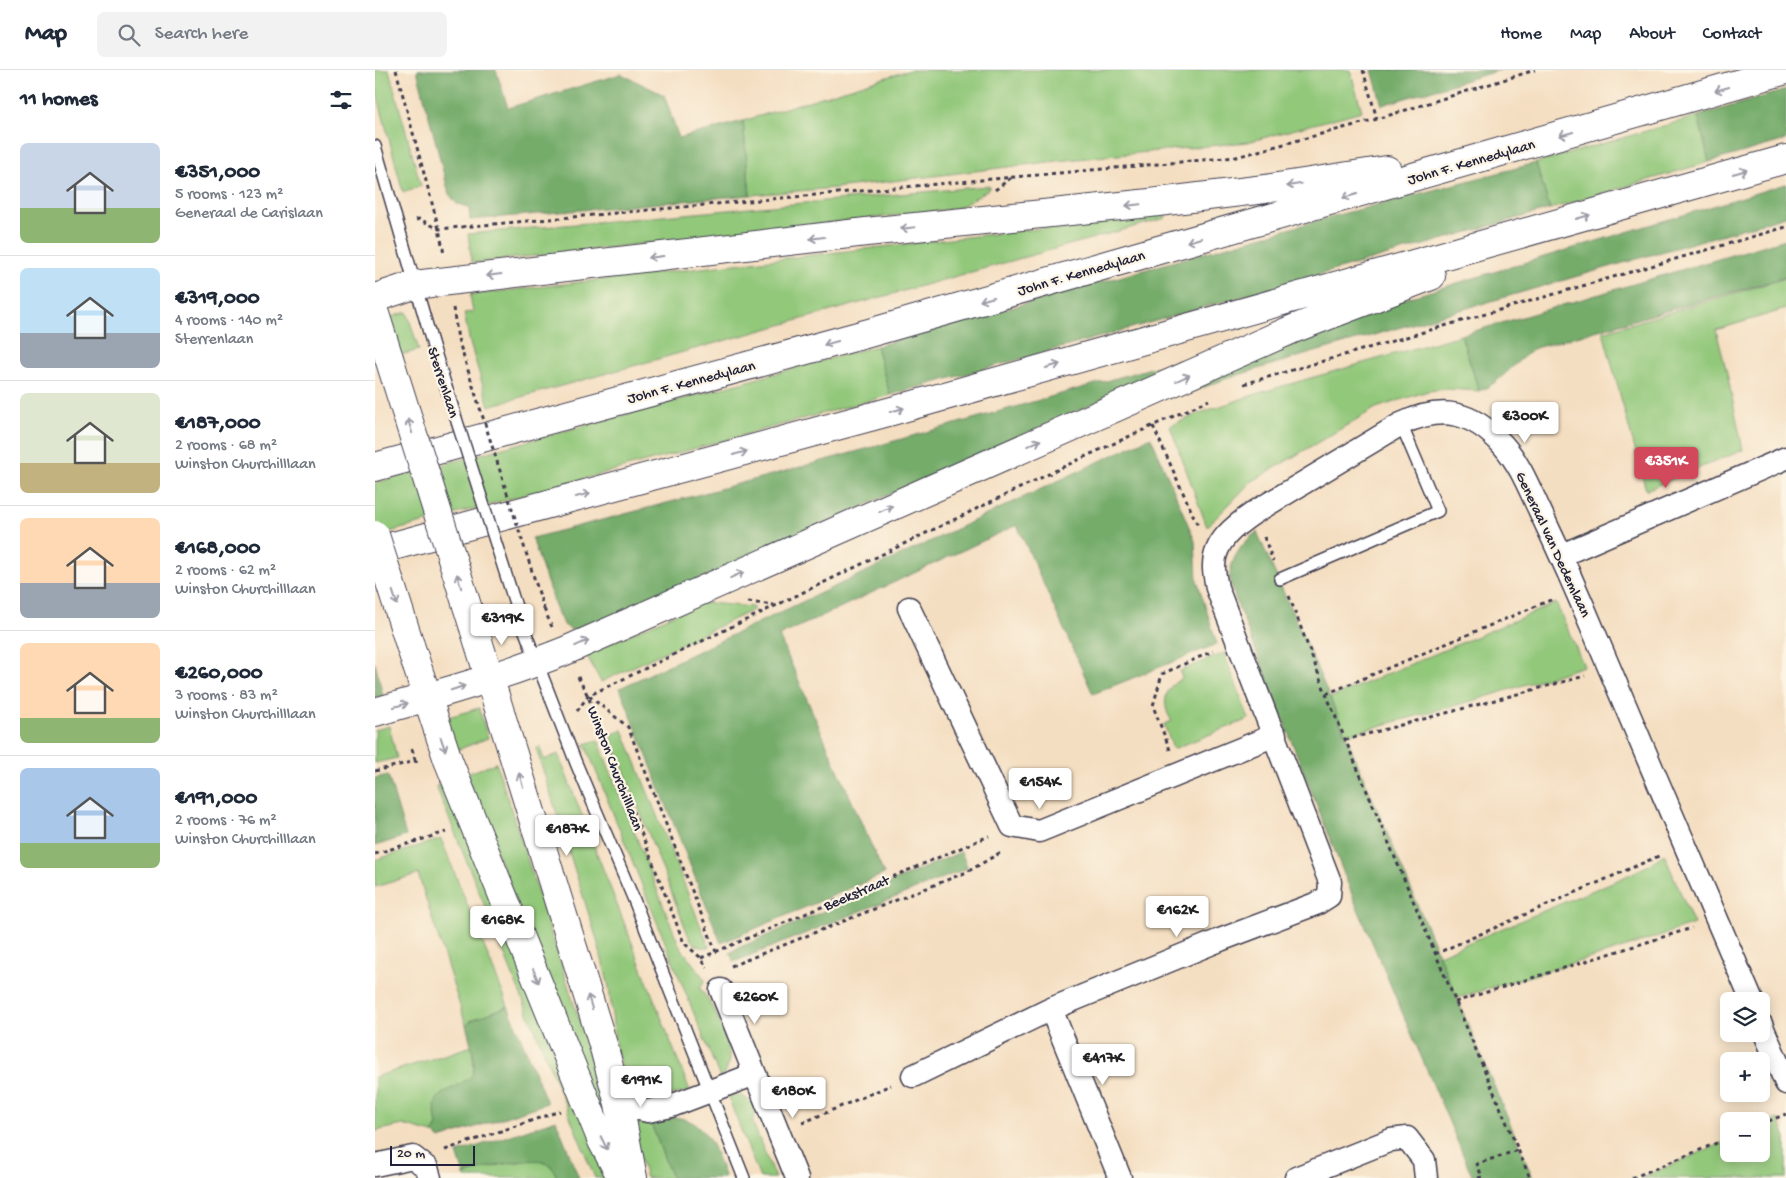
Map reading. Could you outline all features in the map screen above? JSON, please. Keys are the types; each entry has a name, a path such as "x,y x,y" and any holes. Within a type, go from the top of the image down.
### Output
{"main road":[{"name":"John F. Kennedylaan","path":"375,467 878,330 1786,70"},
{"path":"375,298 414,285 865,232 1169,201 1481,158"},
{"path":"375,551 883,414 1786,159"},
{"path":"375,712 427,698 537,662 1293,329 1419,281 1536,230"},
{"path":"375,314 604,1048 619,1104 633,1178"},
{"path":"375,535 448,760 602,1141 622,1178"}],"street":[{"name":"Generaal van Dedemlaan","path":"1051,1008 1318,903 1329,896 1330,882 1217,588 1213,567 1223,538 1235,525 1401,424 1420,416 1444,412 1465,416 1485,429 1503,445 1519,467 1562,555 1748,992"},
{"path":"1562,555 1786,458"},
{"path":"909,608 1012,826 1039,831 1275,735"},
{"path":"716,982 797,1178"},
{"path":"913,1076 1051,1008 1120,1178"},
{"path":"1769,1042 1786,1083"},
{"path":"619,1104 648,1111 671,1106 755,1074"},
{"path":"1296,1178 1391,1140 1407,1138 1424,1160 1425,1178"},
{"path":"375,1165 413,1157 429,1173"}],"lane":[{"name":"Sterrenlaan","path":"375,146 433,346 519,616 537,662"},
{"path":"1280,578 1438,511 1401,424"},
{"path":"537,662 744,1178"}],"path":[{"path":"396,70 439,229 1236,157 1377,119 1535,70"},
{"path":"1363,70 1377,119"},
{"path":"1240,385 1786,227"},
{"name":"Sterrenlaan","path":"458,339 544,609"},
{"path":"588,696 1073,462 1214,397"},
{"path":"1153,426 1202,533 1217,553"},
{"path":"1255,512 1326,694 1529,1178"},
{"path":"1326,694 1576,589"},
{"path":"1179,773 1153,706 1162,674 1237,641"},
{"path":"1345,740 1610,669"},
{"name":"Winston Churchilllaan","path":"588,696 628,727 716,952"},
{"name":"Winston Churchilllaan","path":"588,696 684,943 701,958 716,982"},
{"path":"375,771 415,761"},
{"name":"Beekstraat","path":"701,958 1012,826"},
{"path":"375,854 450,831"},
{"path":"716,982 967,872 1039,831"},
{"path":"1435,954 1685,845"},
{"path":"1455,1002 1717,920"},
{"path":"779,1133 913,1076"},
{"path":"429,1173 446,1150 563,1110"},
{"path":"1770,1120 1786,1114"},
{"path":"1632,1178 1720,1142"},
{"path":"1478,1178 1482,1177 1477,1164 1518,1150"}],"green space":[{"path":"375,70 389,70 421,186 403,192 375,86"},
{"path":"417,70 496,70 508,108 621,74 664,95 679,138 743,121 750,195 470,220 469,207 457,204 449,194"},
{"path":"910,70 1350,70 1362,111 1248,142 1057,161 835,188 750,195 743,121"},
{"path":"1372,70 1500,70 1382,105"},
{"path":"1786,90 1786,140 1709,162 1698,116"},
{"path":"1698,116 1709,162 1550,209 1536,163"},
{"path":"1536,163 1550,209 890,395 876,346 1334,216"},
{"path":"1786,184 1786,216 1308,354 1228,378 1181,396 1245,363 1401,300"},
{"path":"990,187 989,189 954,209 472,263 468,234"},
{"path":"1164,214 1166,218 489,406 470,343 464,313 473,312 470,295"},
{"path":"1786,239 1786,277 1535,348 1501,378 1479,391 1461,335"},
{"path":"1786,278 1786,309 1716,330 1743,450 1646,490 1603,332"},
{"path":"407,312 419,350 397,356 385,319"},
{"path":"1461,335 1479,391 1448,389 1428,391 1376,408 1251,482 1207,527 1170,426 1200,413 1262,392"},
{"path":"876,346 890,395 375,536 375,483"},
{"path":"1179,360 1180,365 579,633 577,629 571,630 563,624 532,538 856,452"},
{"path":"1151,437 1195,541 1197,580 1217,644 1093,694 1017,525 779,636 884,874 721,943 620,688"},
{"path":"1257,532 1330,698 1533,1178 1473,1178 1355,902 1231,585 1230,572 1234,558 1242,546"},
{"path":"709,603 753,607 753,610 601,682 586,654 697,604"},
{"path":"1556,603 1584,666 1479,699 1346,735 1330,698"},
{"path":"1224,653 1249,719 1173,749 1164,724 1172,721 1166,709 1168,691 1171,686 1182,679 1180,671"},
{"path":"375,663 383,696 375,698"},
{"path":"479,708 488,738 457,750 445,718"},
{"path":"389,726 397,758 375,763 375,730"},
{"path":"623,730 709,947 697,946 689,937 610,735"},
{"path":"598,740 679,945 705,980 700,988 719,1020 728,1046 729,1059 727,1069 720,1078 585,744"},
{"path":"540,747 544,760 558,754 690,1091 653,1099 642,1096 628,1083 616,1051 609,987 597,940 536,748"},
{"path":"496,763 576,1010 606,1092 617,1131 607,1135 466,774"},
{"path":"388,775 406,836 375,846 375,778"},
{"path":"448,781 609,1178 595,1178 436,786"},
{"path":"441,839 508,1006 472,1020 466,1025 418,874 375,887 375,860"},
{"path":"961,852 968,868 734,962 730,953 736,949"},
{"path":"1664,854 1694,924 1617,950 1457,998 1439,955 1622,878 1647,866"},
{"path":"508,1006 547,1103 440,1139 433,1133 437,1125 435,1108 438,1098 470,1078 474,1070 472,1050 466,1025 472,1020"},
{"path":"472,1046 474,1069 472,1076 435,1114 437,1125 433,1133 403,1125 375,1131 375,1077"},
{"path":"729,1094 742,1096 758,1107 755,1119 752,1121 775,1178 760,1178 728,1097"},
{"path":"667,1117 680,1118 691,1122 707,1135 717,1155 725,1178 672,1178 650,1121"},
{"path":"1778,1119 1786,1137 1786,1178 1641,1178 1720,1144 1720,1162 1770,1162 1770,1122"},
{"path":"556,1120 579,1178 557,1178 550,1165 539,1161 505,1164 464,1175 457,1153"},
{"path":"650,1121 672,1178 646,1178 635,1140 635,1123 642,1124"},
{"path":"536,1159 549,1165 554,1170 557,1178 465,1178 464,1176 490,1167"}]}
